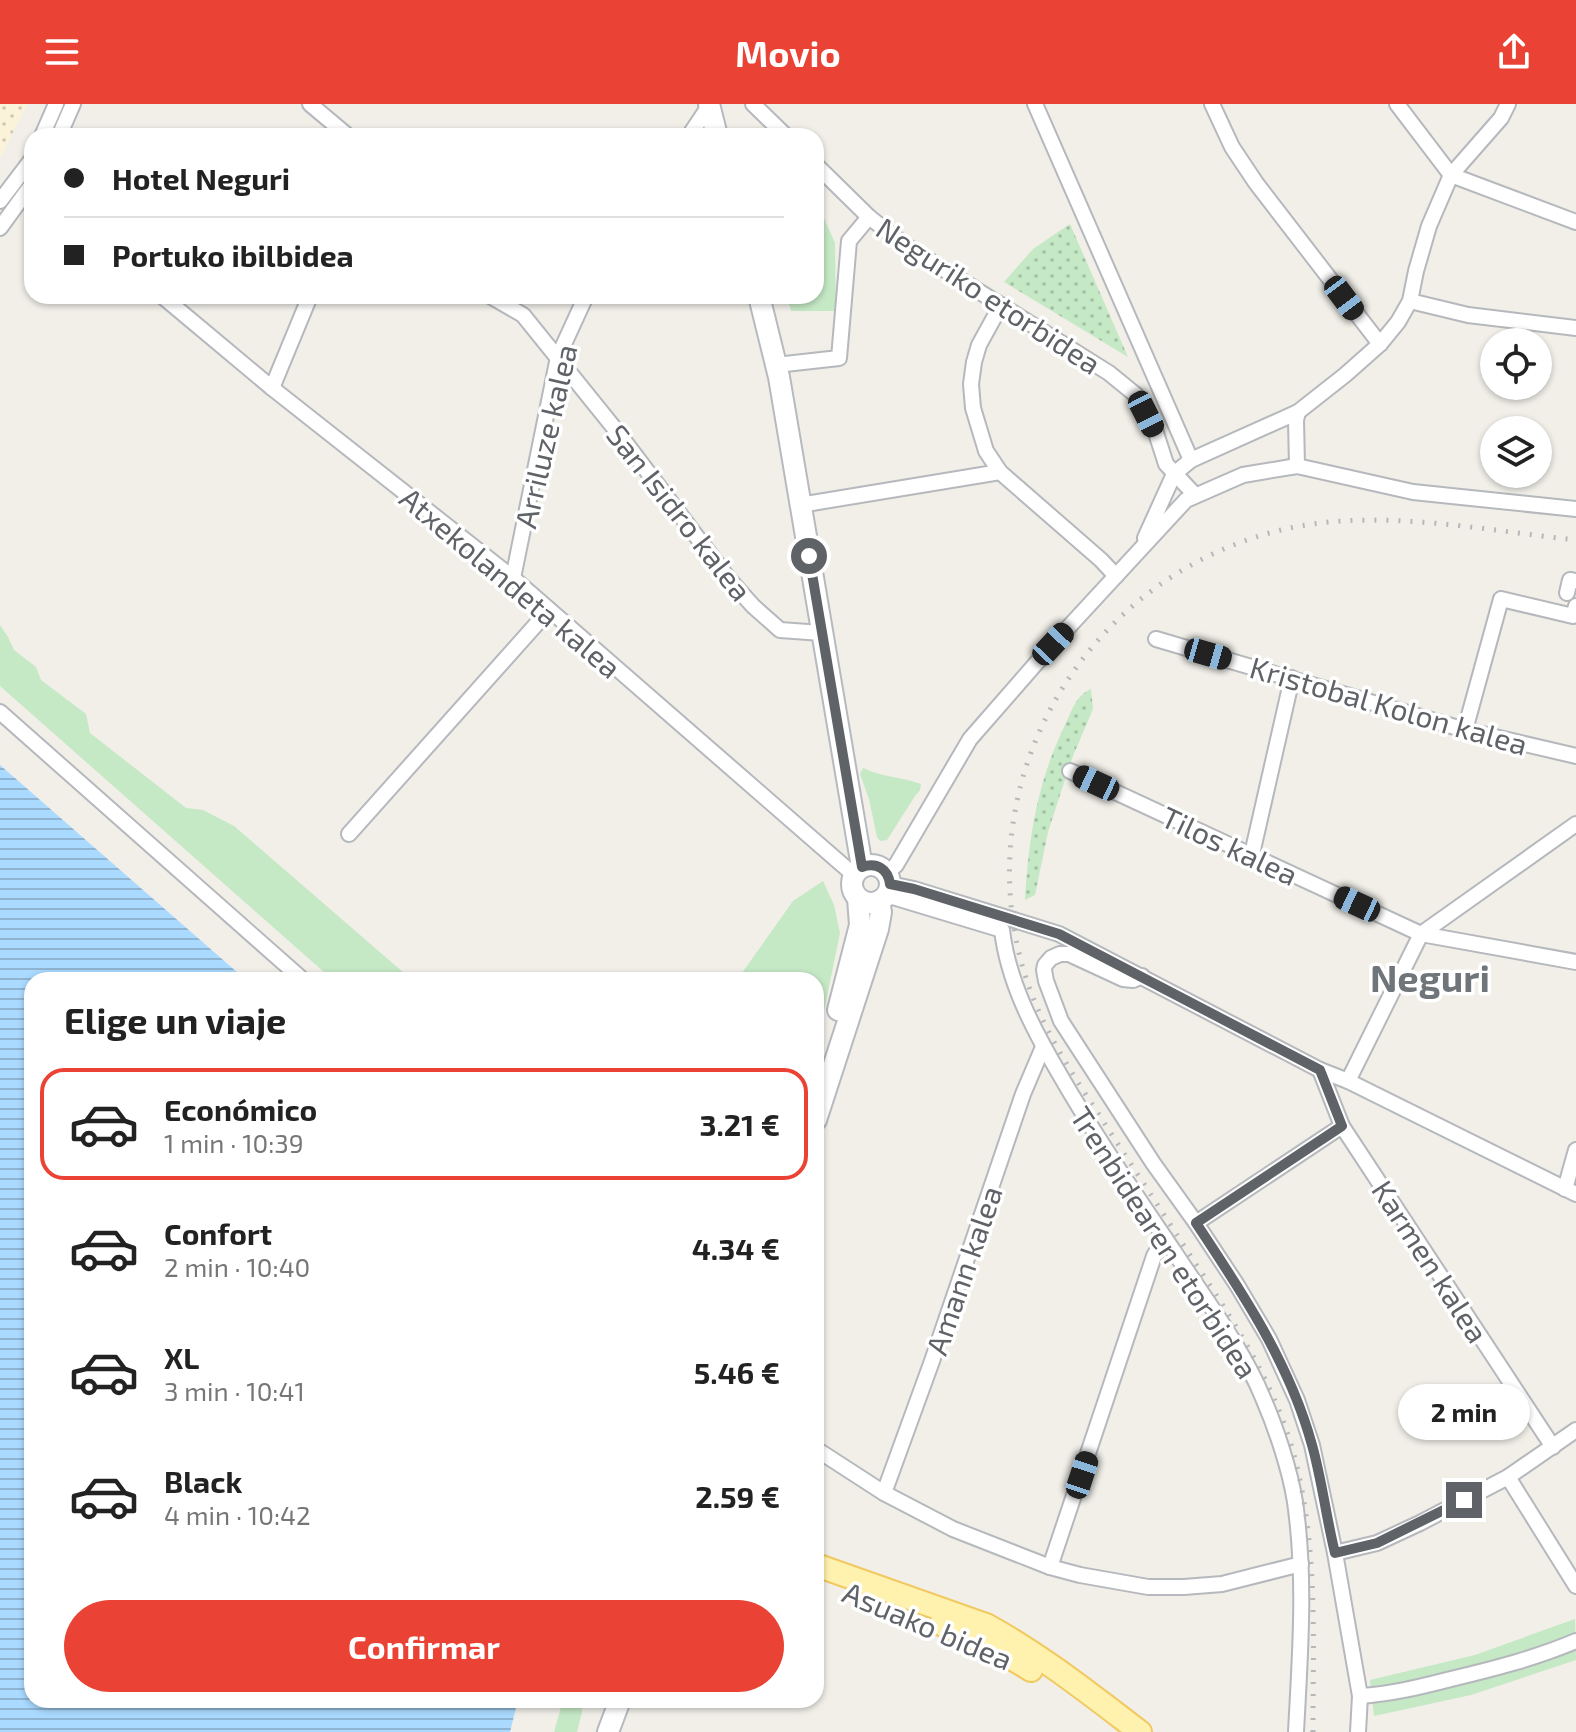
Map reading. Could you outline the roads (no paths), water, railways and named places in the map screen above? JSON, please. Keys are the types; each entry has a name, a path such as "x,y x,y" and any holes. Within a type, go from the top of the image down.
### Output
{"main road":[{"name":"Asuako bidea","path":"824,1568 986,1625 1065,1674 1140,1732"},
{"name":"Asuako bidea","path":"824,1582 958,1631 1007,1655 1051,1683 1115,1732"}],"street":[{"path":"46,128 56,104"},
{"path":"62,128 73,104"},
{"path":"311,104 339,128"},
{"path":"753,104 778,128"},
{"path":"1035,104 1191,460"},
{"path":"1212,104 1232,147 1256,183 1380,344"},
{"path":"1397,104 1451,175 1576,222"},
{"path":"1139,549 1174,474 1191,460 1298,412 1380,344 1410,301 1429,226 1451,175 1501,118 1508,104"},
{"path":"694,128 709,105"},
{"path":"709,105 715,128"},
{"path":"0,201 24,170"},
{"name":"Neguriko etorbidea","path":"824,173 869,217 905,245 1109,373 1136,395 1156,433 1166,464 1195,495"},
{"path":"0,228 24,195"},
{"path":"776,365 839,358 849,241 869,217"},
{"path":"1410,301 1468,315 1576,328"},
{"name":"Atxekolandeta kalea","path":"172,304 272,388 513,578 858,871"},
{"path":"272,388 307,304"},
{"name":"San Isidro kalea","path":"504,304 523,315 558,357 728,578 753,606 780,630 822,633"},
{"name":"Arriluze kalea","path":"513,578 558,357 582,304"},
{"path":"761,304 776,365 822,633 858,871 852,887 858,898 860,925 824,1051"},
{"path":"1001,305 979,345 971,384 978,431 986,451 1000,472 1116,576"},
{"path":"1297,466 1298,412"},
{"path":"1272,422 1285,424 1296,435"},
{"path":"824,1095 878,929 885,888 970,739 1186,500 1243,475 1297,466 1413,492 1576,509"},
{"path":"800,505 1000,472"},
{"path":"1465,730 1501,599 1573,616 1573,593"},
{"path":"349,834 549,610"},
{"name":"Kristobal Kolon kalea","path":"1156,639 1465,730 1576,756"},
{"path":"1252,854 1292,678"},
{"path":"0,712 294,972"},
{"name":"Tilos kalea","path":"1070,771 1421,934 1576,962"},
{"path":"1348,1081 1421,934 1576,824"},
{"path":"858,871 878,866 885,888"},
{"path":"858,898 868,903 885,888 914,889 1059,934 1320,1070 1570,1191 1576,1150"},
{"name":"Trenbidearen etorbidea","path":"885,888 1002,930 1016,988 1043,1047 1227,1333 1263,1397 1294,1499 1301,1564 1301,1649 1296,1732"},
{"path":"1142,976 1133,980 1123,979 1069,954 1051,958 1044,970 1061,1021 1237,1285 1269,1339 1297,1400 1312,1445 1335,1553 1360,1696 1358,1732"},
{"name":"Amann kalea","path":"884,1493 1023,1094 1043,1047"},
{"name":"Karmen kalea","path":"1320,1070 1342,1126 1553,1447"},
{"path":"1196,1223 1342,1126"},
{"path":"1050,1567 1154,1256 1165,1238"},
{"path":"1335,1553 1377,1543 1420,1523 1508,1477 1576,1430"},
{"path":"824,1454 884,1493 953,1529 1050,1567 1093,1578 1148,1587 1222,1584 1301,1564"},
{"path":"1508,1477 1576,1586"},
{"path":"1360,1696 1388,1694 1476,1673 1576,1641"},
{"path":"608,1732 617,1708"}],"water":[{"path":"0,765 237,972 24,972 24,1708 516,1708 510,1732 0,1732"}],"railway":[{"path":"1313,1732 1311,1558 1302,1489 1285,1427 1263,1375 1235,1325 1069,1069 1036,1005 1019,953 1010,883 1015,814 1033,748 1063,688 1104,634 1154,589 1214,553 1281,530 1353,520 1466,526 1576,540"}],"district":[{"name":"Neguri","path":"1430,977"}]}
